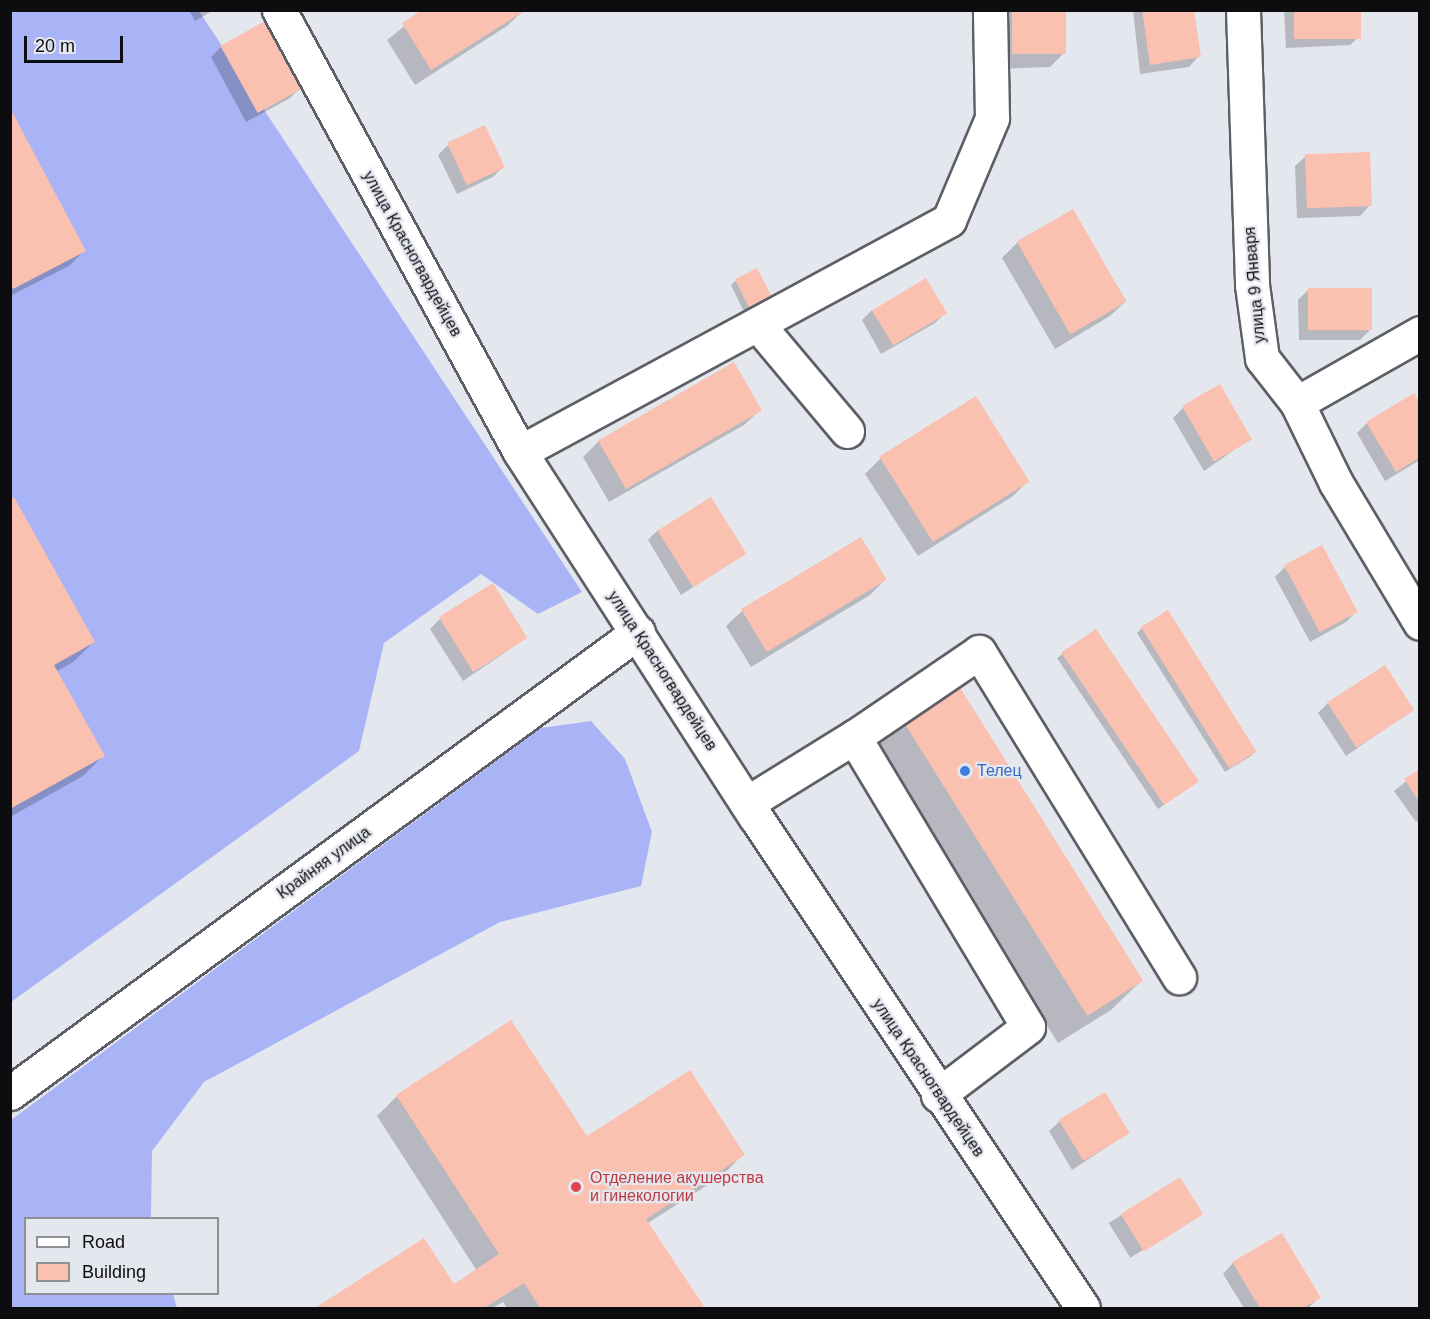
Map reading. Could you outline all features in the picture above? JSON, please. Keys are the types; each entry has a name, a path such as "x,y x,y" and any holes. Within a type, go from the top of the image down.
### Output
{"street":[{"name":"улица Красногвардейцев","path":"279,10 520,452 938,1095 1083,1308"},
{"path":"520,452 759,326 949,220 992,118 990,10"},
{"name":"улица 9 Января","path":"1243,10 1252,285 1262,358 1297,403 1336,483 1419,623"},
{"path":"759,326 847,431"},
{"path":"1297,403 1419,333"},
{"name":"Крайняя улица","path":"10,1093 638,632"},
{"path":"747,803 854,737 979,652 1179,977"},
{"path":"854,737 1028,1027 938,1095"}],"shaded area":[{"path":"11,11 199,11 582,592 538,614 481,574 384,643 359,751 11,1002"},
{"path":"591,721 625,759 652,832 641,886 500,922 204,1082 152,1151 151,1217 24,1217 24,1295 173,1295 177,1308 11,1308 11,1120 541,728"}],"building":[{"path":"422,10 526,10 431,70 402,23"},
{"path":"1012,10 1066,10 1066,54 1012,54"},
{"path":"1142,10 1194,10 1201,57 1150,65"},
{"path":"1294,10 1361,10 1361,39 1294,39"},
{"path":"265,21 302,88 258,113 220,46"},
{"path":"10,108 86,251 13,289 10,285"},
{"path":"485,125 505,168 467,185 447,143"},
{"path":"1370,152 1372,206 1307,208 1305,154"},
{"path":"1073,209 1126,302 1070,334 1017,242"},
{"path":"757,268 773,299 751,311 735,279"},
{"path":"926,278 947,313 893,346 872,310"},
{"path":"1308,288 1372,288 1372,330 1308,330"},
{"path":"734,362 762,410 626,489 598,440"},
{"path":"1220,384 1252,439 1214,461 1182,406"},
{"path":"1414,393 1420,403 1420,457 1396,472 1366,422"},
{"path":"976,396 1030,482 933,542 879,456"},
{"path":"14,497 95,642 54,665 105,756 10,809 10,499"},
{"path":"711,497 747,554 693,587 658,530"},
{"path":"861,537 887,580 767,652 741,609"},
{"path":"1322,545 1358,612 1320,632 1284,565"},
{"path":"493,583 527,638 473,672 439,617"},
{"path":"1168,610 1256,752 1229,769 1141,627"},
{"path":"1096,629 1199,782 1164,805 1061,652"},
{"path":"1385,665 1414,710 1357,748 1327,703"},
{"path":"954,678 1143,981 1087,1016 898,713"},
{"path":"1420,769 1420,803 1404,779"},
{"name":"Отделение акушерства и гинекологии","path":"511,1020 587,1136 690,1070 745,1155 646,1219 705,1308 540,1308 524,1283 484,1308 315,1308 424,1238 454,1284 499,1254 396,1095"},
{"path":"1105,1092 1130,1133 1083,1161 1059,1120"},
{"path":"1180,1177 1203,1214 1144,1251 1121,1214"},
{"path":"1282,1233 1321,1298 1303,1308 1260,1308 1232,1262"}],"place":[{"name":"Телец","path":"965,771"},
{"name":"Отделение акушерства и гинекологии","path":"576,1187"}]}
